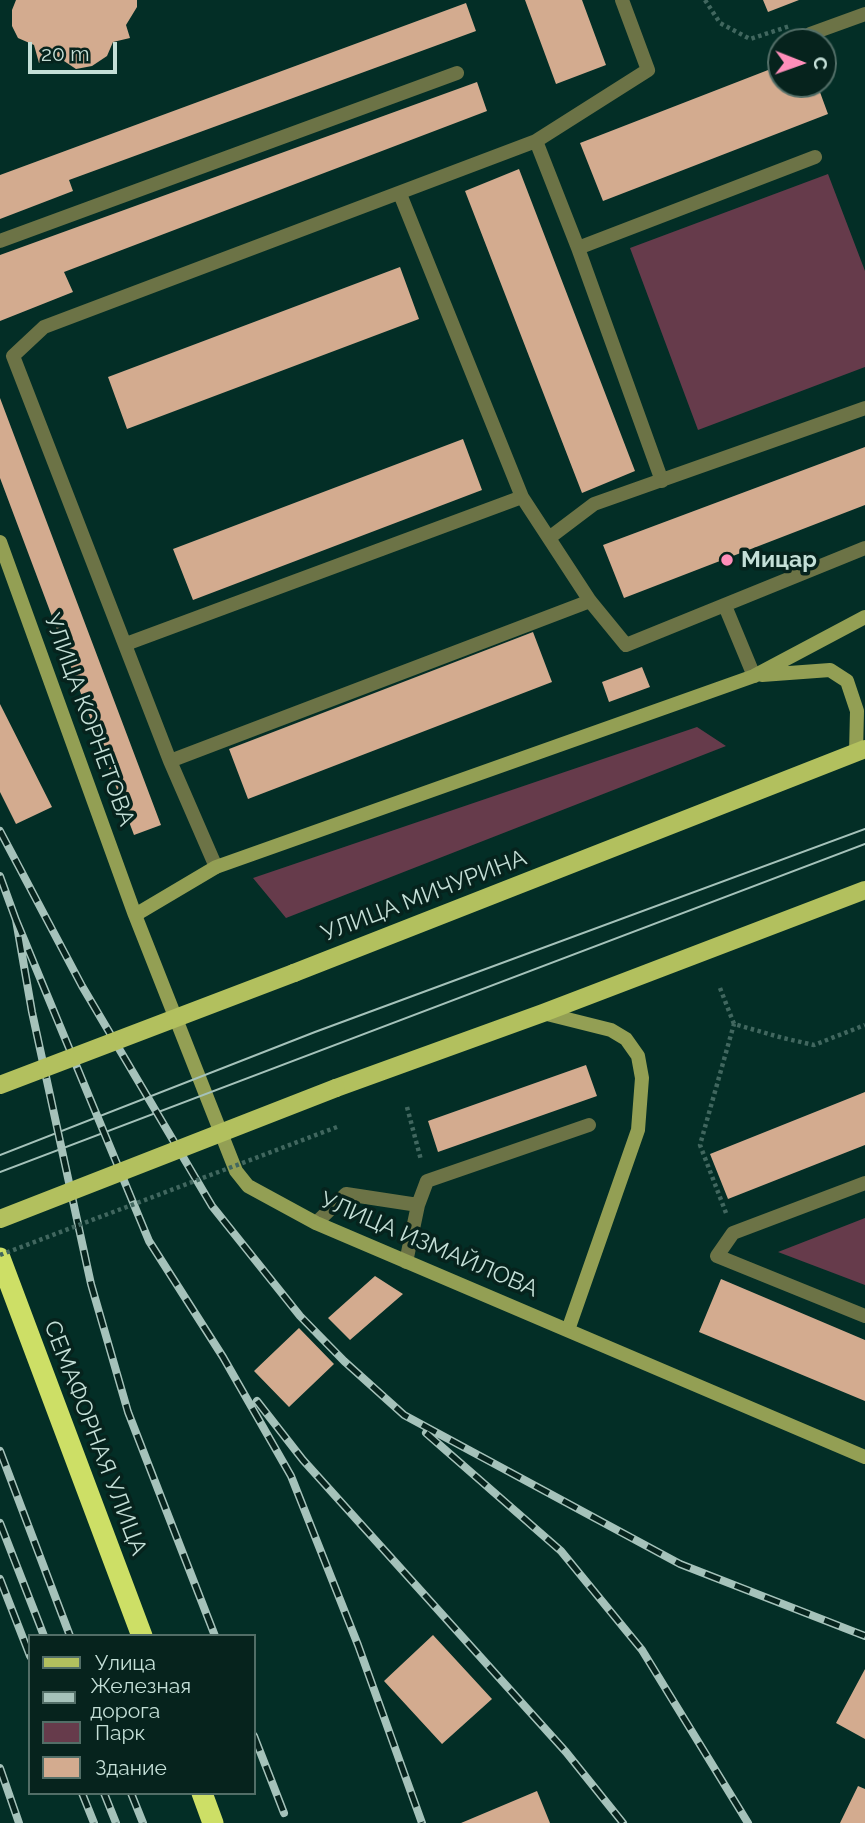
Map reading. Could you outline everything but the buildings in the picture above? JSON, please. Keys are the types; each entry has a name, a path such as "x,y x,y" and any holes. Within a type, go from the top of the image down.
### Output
{"highway":[{"name":"СЕМАФОРНАЯ УЛИЦА","path":"0,1256 141,1634"},
{"path":"203,1795 213,1823"}],"main road":[{"name":"УЛИЦА КОРНЕТОВА","path":"0,542 135,915"},
{"path":"135,915 216,867 754,676 865,617"},
{"path":"754,676 830,670 847,681 857,711 860,751"},
{"name":"УЛИЦА МИЧУРИНА","path":"0,1085 860,751"},
{"path":"0,1219 336,1088 543,1013 865,890"},
{"name":"УЛИЦА ИЗМАЙЛОВА","path":"135,915 236,1171 248,1186 316,1223 865,1457"},
{"path":"543,1013 611,1030 626,1039 638,1056 642,1078 638,1130 568,1329"}],"lane":[{"path":"216,867 170,761 13,356 44,327 536,141 648,70 622,0"},
{"path":"806,28 865,14"},
{"path":"0,241 457,74"},
{"path":"536,141 579,248 662,481"},
{"path":"579,248 815,157"},
{"path":"400,194 522,497 590,601 626,645 865,548"},
{"path":"549,538 594,504 865,408"},
{"path":"126,645 522,497"},
{"path":"170,761 590,601"},
{"path":"725,606 754,676"},
{"path":"406,1262 418,1205 427,1181 589,1125"},
{"path":"865,1183 733,1233 716,1256 865,1316"},
{"path":"316,1223 346,1194 418,1205"}],"path":[{"path":"705,0 720,23 750,39 767,36"},
{"path":"720,988 734,1024 700,1145 733,1233"},
{"path":"734,1024 814,1045 865,1025"},
{"path":"407,1107 427,1181"},
{"path":"0,1256 337,1126"}],"green space":[{"path":"828,174 865,271 865,367 698,430 630,248"},
{"path":"697,727 726,746 286,918 253,878"},
{"path":"865,1218 865,1285 778,1252"}],"tram line":[{"path":"0,1155 315,1032 865,829"},
{"path":"0,1172 865,844"}],"railway":[{"path":"0,831 82,986 212,1206 300,1316 344,1361 404,1415 680,1564 865,1636"},
{"path":"0,876 16,920 32,1012 91,1284 128,1412 214,1634"},
{"path":"16,920 149,1241 223,1357 291,1476 358,1645 422,1823"},
{"path":"257,1401 303,1460 566,1752 623,1823"},
{"path":"426,1433 561,1551 642,1650 748,1823"},
{"path":"0,1451 69,1634"},
{"path":"0,1523 43,1634"},
{"path":"0,1579 28,1651"},
{"path":"256,1741 284,1813"},
{"path":"0,1768 19,1823"},
{"path":"83,1795 94,1823"},
{"path":"105,1795 116,1823"},
{"path":"132,1795 143,1823"}],"place":[{"name":"Мицар","path":"727,560"}]}
